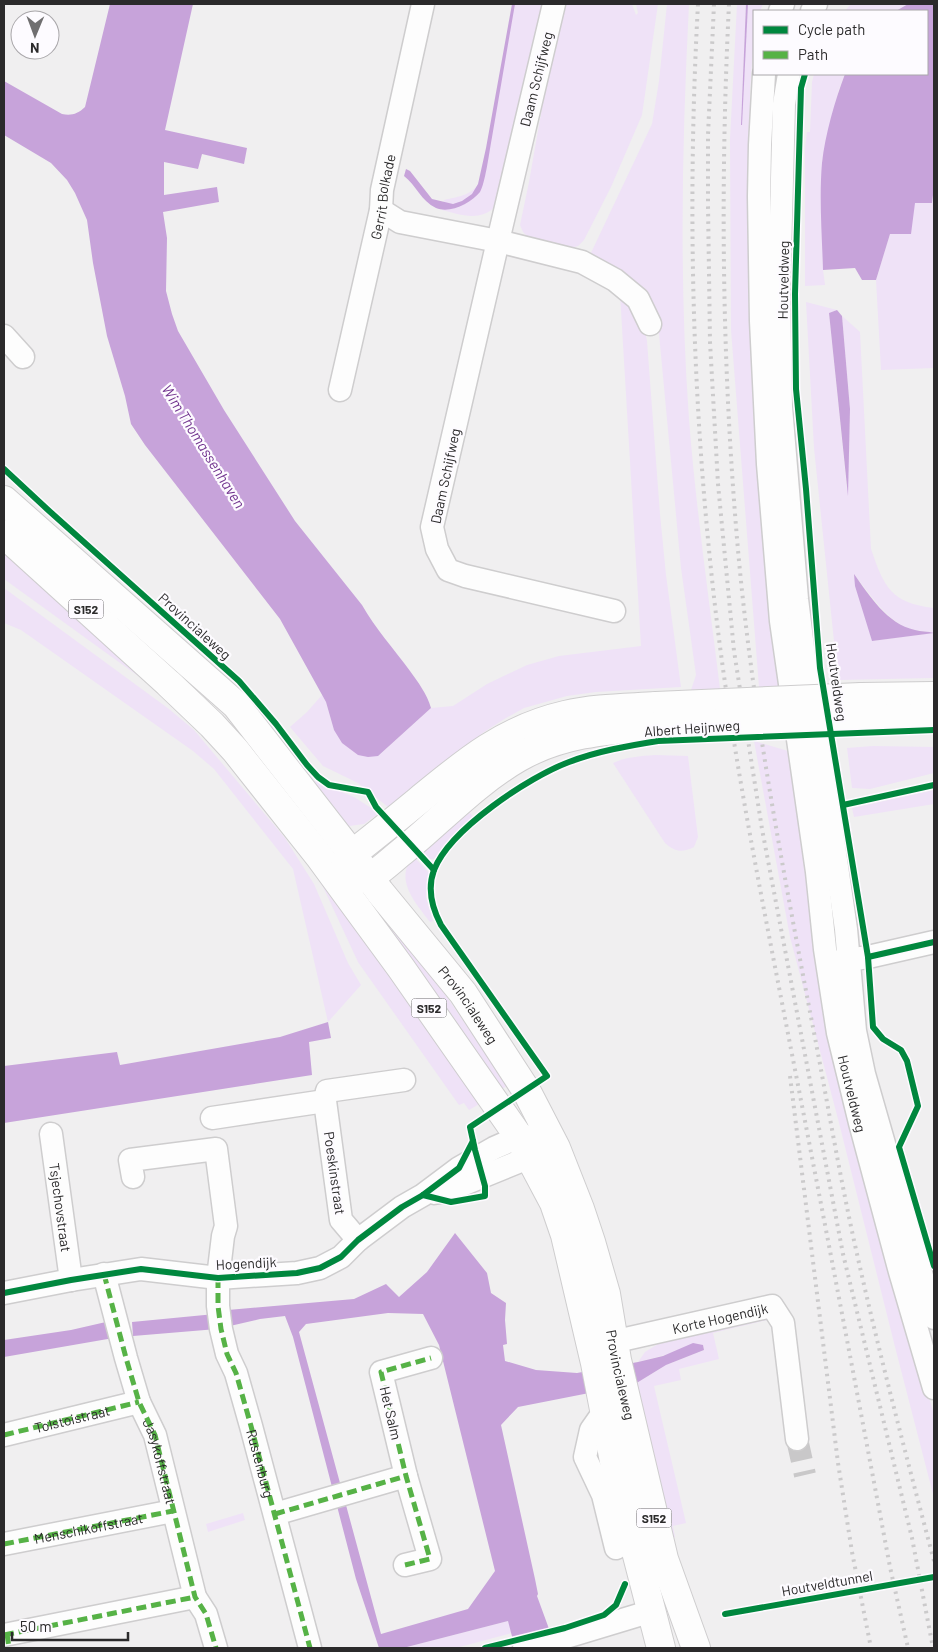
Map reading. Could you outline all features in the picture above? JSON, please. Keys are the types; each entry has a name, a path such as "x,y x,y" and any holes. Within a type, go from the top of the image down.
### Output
{"main road":[{"name":"Provincialeweg","path":"4,500 236,705 369,878 463,993 516,1074 550,1135 571,1184 606,1294 604,1353 618,1482 662,1648"},
{"name":"Provincialeweg","path":"4,534 212,725 236,750 401,968 524,1147 554,1204 604,1353"},
{"name":"Albert Heijnweg","path":"337,881 352,854 463,763 520,730 565,715 587,711 656,716 861,708 934,696"},
{"name":"Albert Heijnweg","path":"861,708 934,718"},
{"name":"Albert Heijnweg","path":"369,878 486,779 519,757 556,740 611,730 656,716"},
{"path":"337,881 369,878"},
{"name":"Provincialeweg","path":"610,1398 696,1648"}],"street":[{"name":"Gerrit Bolkade","path":"340,390 381,210 382,190 423,4"},
{"name":"Daam Schijfweg","path":"554,4 432,527 437,549 448,570 465,576 614,612"},
{"name":"Houtveldweg","path":"764,75 760,145 759,218 768,464 782,629 812,834 838,961 864,1074 934,1318"},
{"name":"Houtveldweg","path":"789,75 784,104 779,291 781,407 797,599 807,680 846,929 838,961 838,1033 900,1272 934,1388"},
{"path":"381,210 400,222 498,241 582,262 615,280 638,299 650,324"},
{"path":"4,336 23,357"},
{"path":"838,961 868,957 934,942"},
{"path":"212,1118 325,1101 327,1091 404,1080"},
{"name":"Poeskinstraat","path":"325,1101 341,1220 358,1240"},
{"name":"Tsjechovstraat","path":"51,1134 70,1280"},
{"name":"Hogendijk","path":"4,1293 141,1269 218,1278 297,1273 320,1268 341,1257 358,1240 459,1168 494,1148 524,1147 550,1135"},
{"name":"Rustenburg","path":"133,1177 130,1160 216,1149 226,1226 218,1278 218,1306 221,1329 227,1354 236,1373 271,1511 310,1648"},
{"name":"Jasykoffstraat","path":"104,1274 139,1402 155,1435 195,1597 206,1614 216,1648"},
{"name":"Korte Hogendijk","path":"604,1353 772,1306 783,1323 797,1439"},
{"name":"Het Salm","path":"405,1564 430,1559 406,1476 381,1372 432,1358"},
{"name":"Provincialeweg","path":"610,1398 590,1430 585,1457 603,1495 616,1548"},
{"name":"Tolstoistraat","path":"4,1435 139,1402"},
{"path":"271,1511 328,1499 406,1476"},
{"name":"Provincialeweg","path":"603,1495 626,1514"},
{"name":"Menschikoffstraat","path":"4,1544 173,1511"},
{"path":"6,1639 195,1597"},
{"path":"524,1648 652,1610"}],"shaded area":[{"path":"514,4 546,4 496,206 490,211 477,216 442,210 444,200 470,192 481,180"},
{"path":"566,4 632,4 636,15 638,13 636,4 658,4 642,115 611,187 584,240 578,246 571,248 529,238 523,232 520,225 545,91"},
{"path":"667,4 689,4 683,212 686,367 695,486 720,689 691,690 696,675 681,568 659,334 653,318 590,255 652,124 659,81"},
{"path":"737,4 746,4 741,125 748,4 763,4 760,10 753,10 750,90 750,264 780,687 759,687 731,330 730,139"},
{"path":"851,4 908,4 898,10 846,10"},
{"path":"814,75 845,75 839,89 822,162 823,270 825,285 805,286 805,149 807,132 810,132"},
{"path":"934,188 934,368 881,370 876,280 890,234 915,203 932,203"},
{"path":"620,294 643,321 647,341 660,514 681,687 596,692 567,696 524,708 484,732 388,807 358,783 323,766 290,727 322,695 326,702 334,730 378,756 431,708 453,706 487,684 527,665 559,656 641,646"},
{"path":"806,302 837,310 829,313 847,490 850,409 842,316 860,332 871,549 880,574 891,591 908,602 934,608 934,678 838,680 814,448","holes":["854,575 880,607 895,621 913,630 932,633 872,641"]},
{"path":"4,549 170,699 4,579"},
{"path":"4,588 169,709 194,730 285,838 314,884 348,963 361,985 328,1022 293,869 214,769 193,751 21,630 4,623"},
{"path":"754,741 788,751 797,788 906,1322 934,1414 934,1498 790,937"},
{"path":"873,746 934,747 934,773 870,789 852,788 847,748"},
{"path":"655,755 688,756 698,837 694,847 690,849 679,851 665,843 613,763 628,758"},
{"path":"302,776 354,797 379,813 364,824 342,827"},
{"path":"934,790 934,804 854,817 852,808"},
{"path":"470,813 473,817 451,837 434,859 428,859 420,849 443,829"},
{"path":"413,856 429,873 426,897 433,921 430,922 413,899 406,882 408,865"},
{"path":"322,876 481,1103 469,1110 464,1103 459,1105 358,962 319,878"},
{"path":"369,889 427,968 497,1070 511,1083 499,1091 363,896"},
{"path":"768,1318 767,1320 713,1333 719,1359 679,1369 681,1380 654,1386 686,1523 673,1526 675,1537 667,1541 635,1384 666,1365 704,1350 703,1345 638,1362 645,1352 658,1344 657,1342"},
{"path":"243,1513 245,1520 208,1532 206,1524"},
{"path":"508,1621 512,1633 456,1648 403,1648"}],"water":[{"name":"Wim Thomassenhaven","path":"110,4 193,4 165,130 247,148 244,164 202,154 198,169 164,162 164,195 217,187 219,202 163,212 167,238 166,291 178,331 224,410 295,521 362,605 416,679 427,698 431,708 378,756 358,755 342,743 334,730 326,702 280,619 145,445 131,424 125,396 107,336 87,220 67,180 51,163 4,135 4,81 62,114 74,114 85,107"},
{"path":"512,4 515,4 482,188 476,196 460,206 448,210 436,208 422,197 404,176 406,169 410,171 432,199 453,204 462,201 472,194 478,184 486,148"},
{"path":"746,4 748,4 741,125"},
{"path":"908,4 934,4 934,187 932,203 915,203 911,234 890,234 876,280 862,280 855,268 823,270 821,190 823,152 831,118 845,75 928,75 928,10 898,10"},
{"path":"837,310 842,316 850,409 848,496 829,313"},
{"path":"854,574 880,608 896,622 915,630 934,633 872,641 855,586"},
{"path":"328,1022 331,1038 309,1042 312,1075 4,1123 4,1066 117,1052 120,1065 280,1037"},
{"path":"455,1233 487,1273 491,1293 506,1303 507,1344 503,1345 505,1361 536,1370 577,1373 663,1356 693,1343 703,1345 704,1350 666,1365 635,1384 518,1407 501,1425 535,1579 537,1596 556,1648 515,1648 508,1621 403,1648 379,1648 356,1579 293,1337 285,1316 260,1319 217,1329 133,1336 132,1322 215,1314 228,1310 354,1299 386,1284 399,1297 427,1272","holes":["388,1313 423,1314 439,1345 495,1571 468,1609 381,1634 299,1332 306,1324"]},
{"path":"119,1319 125,1336 4,1357 4,1340 71,1330"}],"tunnel":[{"path":"797,1439 805,1475"}],"railway":[{"path":"698,4 692,230 694,305 701,456 707,531 722,661 758,880 890,1567 908,1648"},
{"path":"714,4 708,135 710,342 718,484 734,651 762,829 843,1254 912,1538 933,1648"},
{"path":"729,4 724,140 726,345 738,550 751,666 778,840 850,1224 884,1370 934,1561"},
{"path":"790,1076 838,1463 852,1552 871,1648"}],"marked path":[{"path":"104,1274 139,1402 155,1435 195,1597 206,1614 216,1648"},
{"path":"218,1278 218,1306 227,1354 236,1373 251,1426 310,1648"},
{"path":"405,1565 430,1559 406,1476 381,1372 431,1358"},
{"path":"4,1435 139,1402"},
{"path":"275,1514 406,1476"},
{"path":"4,1544 173,1511"},
{"path":"4,1635 195,1597"},
{"path":"7,1634 9,1648"}],"cycle path":[{"path":"805,75 801,88 795,294 796,389 820,668 868,957 873,1027 883,1039 901,1050 907,1061 918,1106 899,1147 934,1266"},
{"path":"4,469 239,681 318,777 329,785 368,792 376,807 434,870"},
{"path":"423,1195 451,1202 485,1196 485,1186 470,1127 547,1076 441,925 435,912 431,891 434,870 443,854 473,822 492,806 552,769 580,758 624,747 658,741 934,730"},
{"path":"843,805 934,785"},
{"path":"868,957 934,942"},
{"path":"4,1293 141,1269 218,1278 297,1273 320,1268 341,1257 358,1240 459,1168 473,1141"},
{"name":"Houtveldtunnel","path":"725,1614 934,1577"},
{"path":"485,1648 565,1628 604,1615 616,1605 625,1584"}]}
